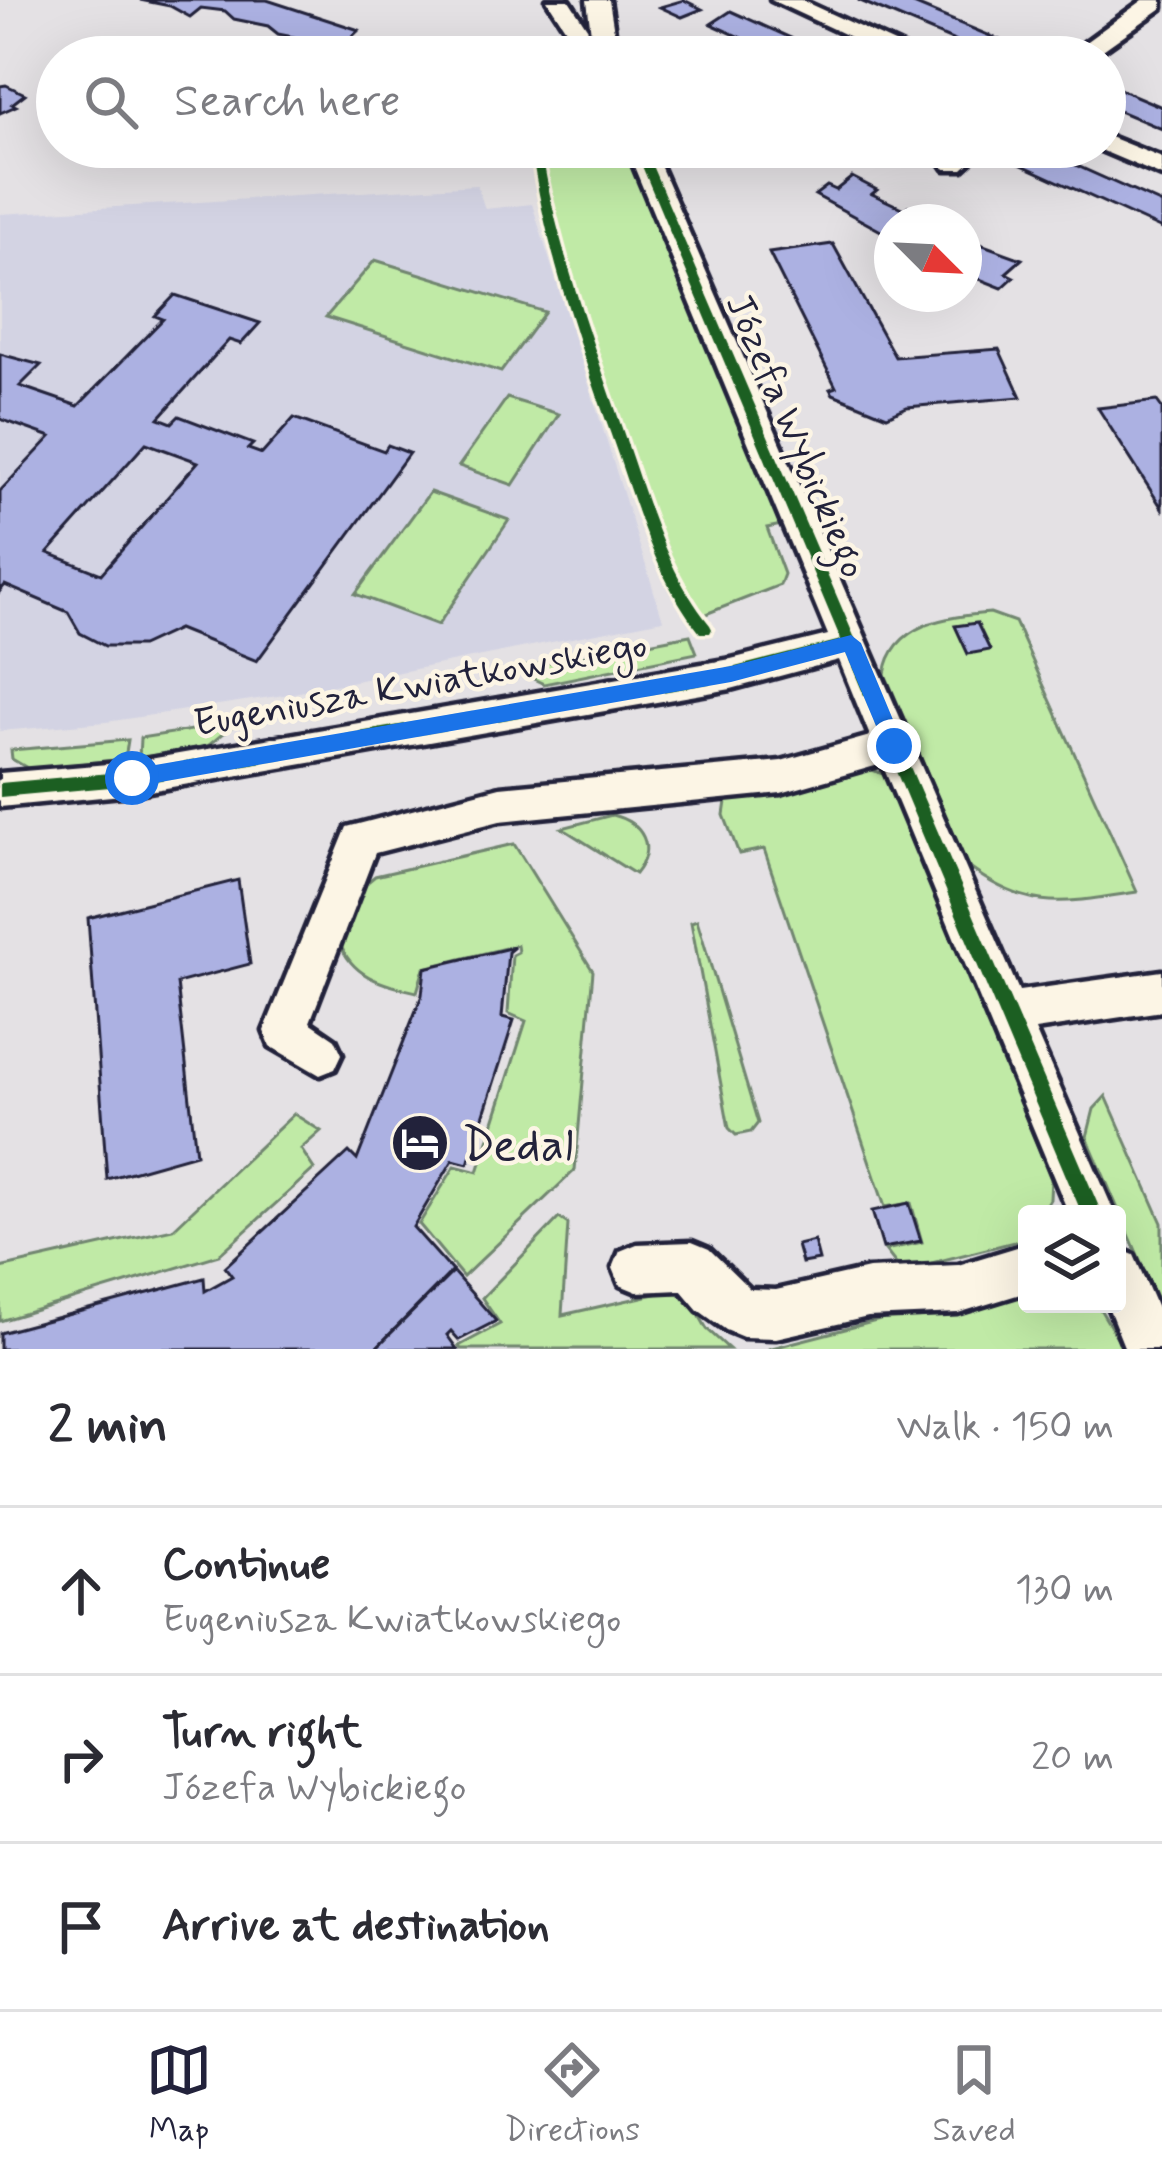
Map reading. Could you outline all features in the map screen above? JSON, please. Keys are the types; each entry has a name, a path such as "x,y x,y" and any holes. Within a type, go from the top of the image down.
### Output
{"street":[{"path":"558,0 560,11 580,36"},
{"path":"598,0 603,36"},
{"path":"782,0 865,36"},
{"path":"1107,36 1158,0"},
{"path":"1126,152 1162,168"},
{"name":"Józefa Wybickiego","path":"648,168 1088,1205"},
{"name":"Eugeniusza Kwiatkowskiego","path":"0,790 132,778 731,674 851,643"},
{"path":"320,1054 286,1031 361,838 500,804 781,777 894,746"},
{"path":"1007,1012 1162,991"},
{"path":"638,1268 692,1266 715,1293 743,1312 776,1315 868,1293 958,1289 1018,1271"},
{"path":"1126,1293 1150,1349"}],"shaded area":[{"path":"477,185 485,209 532,204 663,620 284,695 106,722 0,731 0,214"}],"green space":[{"path":"545,168 634,168 782,525 767,528 784,574 780,585 698,617 649,507 605,390"},
{"path":"375,260 545,312 501,372 326,317"},
{"path":"507,398 559,414 513,485 459,466"},
{"path":"430,492 509,520 438,625 355,594"},
{"path":"990,613 1015,622 1137,892 1048,901 1010,891 967,866 885,674 890,657 910,633 940,620"},
{"path":"690,635 697,653 544,684 513,669"},
{"path":"236,723 208,746 139,758 140,738"},
{"path":"128,740 125,759 29,769 12,759 11,750"},
{"path":"859,765 883,774 1051,1179 1046,1205 1018,1205 1018,1241 916,1267 896,1264 885,1250 922,1242 911,1203 885,1207 764,849 739,854 724,815 727,795"},
{"path":"612,815 632,824 643,837 645,855 635,874 562,828"},
{"path":"514,844 593,971 575,1170 463,1277 419,1224 455,1166 478,1172 526,1021 508,1013 512,955 518,952 517,945 424,968 417,992 360,971 339,941 358,890 375,876"},
{"path":"697,920 758,1123 751,1132 736,1135 729,1128 691,922"},
{"path":"1106,1096 1162,1223 1162,1311 1126,1227 1126,1205 1116,1205 1087,1137 1094,1109"},
{"path":"294,1114 321,1131 301,1149 314,1169 219,1255 0,1321 0,1268 173,1229"},
{"path":"559,1218 568,1224 562,1315 673,1290 686,1292 707,1329 729,1349 461,1349 459,1346 500,1324 482,1298"},
{"path":"1018,1284 1018,1313 1102,1313 1124,1349 768,1349"}],"building":[{"path":"140,0 267,0 359,30 353,36 288,36 234,19 225,11 201,8 190,17 170,6"},
{"path":"684,0 702,9 682,17 660,7"},
{"path":"858,0 904,0 990,36 943,36"},
{"path":"731,11 786,36 738,36 711,24"},
{"path":"0,86 25,94 12,104 16,106 0,113"},
{"path":"1126,92 1162,107 1162,129 1126,114"},
{"path":"1029,168 1082,168 1162,204 1162,229"},
{"path":"852,177 893,204 874,204 874,227 815,195 827,186 836,190"},
{"path":"833,244 895,357 999,349 1021,397 907,407 887,416 833,394 830,389 836,387 769,253"},
{"path":"982,245 1022,259 1006,273 1014,277 1002,288 982,280"},
{"path":"175,295 260,323 241,344 229,340 159,418 172,423 179,416 253,444 248,449 262,454 294,418 384,451 388,445 409,453 257,661 178,629 141,646 105,646 80,633 68,612 5,585 0,591 0,491 51,437 0,419 0,354 41,365 20,386 78,406 163,319 155,316","holes":["146,443 198,462 101,574 48,553"]},
{"path":"1157,401 1162,408 1162,508 1098,408"},
{"path":"977,623 990,650 968,654 955,626"},
{"path":"238,880 250,964 177,983 196,1154 107,1179 88,918"},
{"name":"Dedal","path":"514,947 508,952 502,1017 514,1020 468,1164 453,1160 413,1227 452,1271 375,1349 0,1349 0,1333 204,1278 205,1291 232,1276 225,1267 349,1152 357,1160 422,995 425,968"},
{"path":"909,1203 921,1241 883,1248 872,1211"},
{"path":"814,1241 819,1260 802,1263 797,1245"},
{"path":"453,1272 496,1321 459,1340 451,1331 447,1335 457,1349 375,1349"}],"cycle path":[{"path":"539,168 559,258 644,513 675,586 705,629"},
{"path":"648,168 1088,1205"},
{"path":"0,790 132,778 731,674 851,643"}],"place":[{"name":"Dedal","path":"420,1143"}],"route":[{"path":"132,778 731,674 851,643 894,746"}]}
